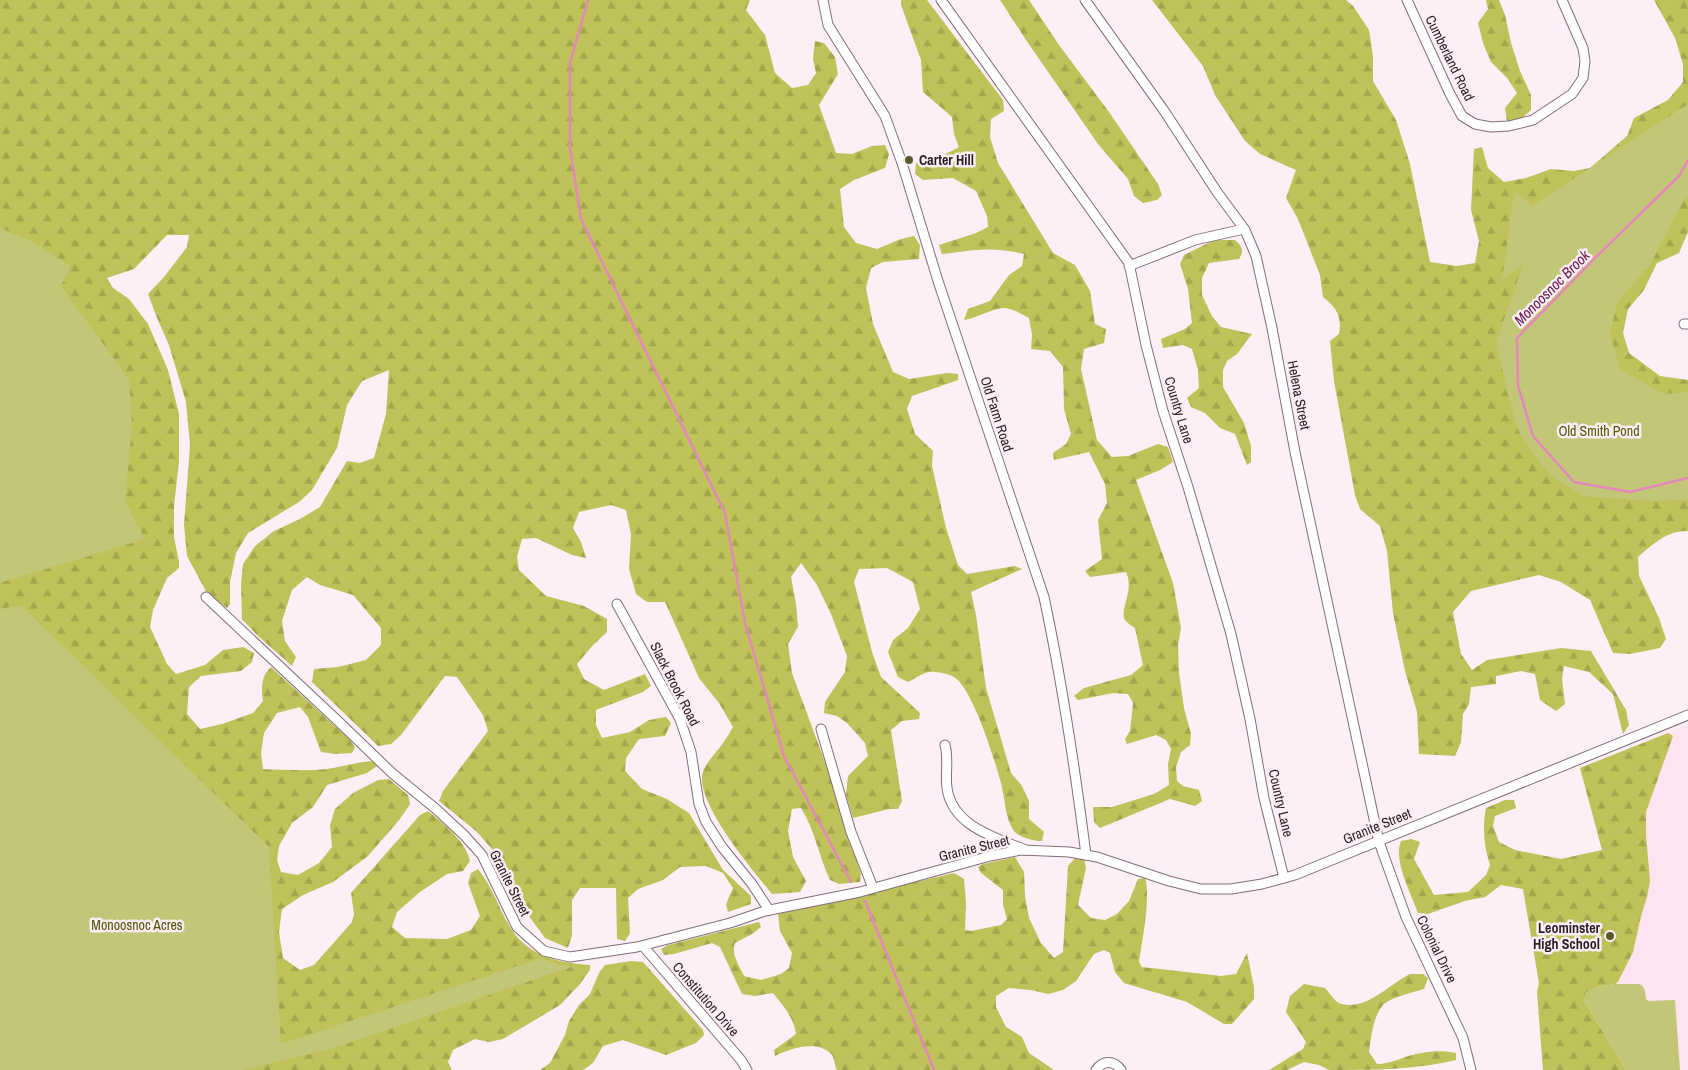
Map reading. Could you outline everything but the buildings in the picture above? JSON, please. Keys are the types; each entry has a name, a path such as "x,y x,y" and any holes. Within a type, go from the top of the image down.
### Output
{"street":[{"name":"Old Farm Road","path":"823,0 828,25 884,116 902,163 938,280 1044,597 1077,782 1086,855"},
{"name":"Country Lane","path":"941,0 1078,190 1129,266 1144,338 1163,412 1188,487 1231,634 1250,720 1264,798 1284,878"},
{"name":"Helena Street","path":"1085,0 1244,229 1256,256 1272,328 1295,452 1378,840"},
{"name":"Cumberland Road","path":"1407,0 1442,78 1462,116 1475,124 1491,127 1509,126 1533,120 1572,94 1583,78 1585,61 1583,48 1562,0"},
{"path":"1129,266 1195,240 1244,229"},
{"name":"Granite Street","path":"206,597 392,773 464,834 482,855 517,927 544,951 570,957 643,946 730,923 769,910 873,888 990,856 1021,850 1069,852 1086,855 1133,868 1169,881 1201,888 1231,889 1262,884 1295,875 1688,715"},
{"name":"Slack Brook Road","path":"617,604 680,719 691,752 699,804 706,822 722,847 752,884 769,910"},
{"path":"821,729 852,832 873,888"},
{"path":"945,745 947,756 947,790 950,802 955,810 968,822 986,834 1029,851"},
{"name":"Colonial Drive","path":"1378,840 1406,917 1462,1038 1471,1070"},
{"name":"Constitution Drive","path":"643,946 741,1060 747,1070"},
{"path":"1096,1070 1099,1065 1108,1062 1116,1064 1121,1070"}],"shaded area":[{"name":"Leominster High School","path":"1688,725 1688,1070 1554,1070 1519,867 1602,850 1580,768"}],"green space":[{"path":"0,0 750,0 746,10 765,35 775,73 792,88 808,85 816,73 813,59 815,41 824,43 835,57 838,74 819,105 836,153 852,154 872,146 885,145 889,154 885,168 854,180 840,189 844,227 856,243 877,249 914,236 920,245 919,259 883,262 871,268 866,288 873,324 893,372 909,379 947,373 958,374 958,380 912,396 907,409 915,434 933,451 932,466 946,528 958,565 967,574 1015,566 1022,569 971,592 986,688 1011,773 1022,786 1029,801 1029,819 1044,832 1042,841 1020,836 1011,826 1001,783 982,725 975,708 960,682 950,675 934,672 929,672 908,682 898,677 888,652 893,640 908,628 920,609 913,582 887,568 859,569 854,582 872,652 881,677 920,713 919,719 902,721 891,730 902,801 898,809 889,809 853,818 846,795 848,776 868,756 865,743 847,723 837,716 824,713 825,702 845,672 847,656 831,614 817,585 801,563 791,577 798,627 788,644 792,673 825,762 861,874 860,882 839,884 830,880 806,816 801,808 792,809 788,831 793,857 806,881 800,892 772,894 727,835 707,800 702,784 705,768 733,727 719,703 699,678 665,602 647,602 636,594 629,569 631,534 626,510 611,505 579,512 573,528 581,542 586,558 572,555 536,538 522,539 517,557 519,570 546,596 584,606 607,619 607,632 577,664 584,679 604,690 645,674 651,686 643,692 596,710 596,725 602,738 630,732 649,720 666,717 671,723 665,736 639,739 626,758 625,771 642,789 667,799 689,813 723,870 751,896 751,904 728,912 726,904 733,888 723,873 706,866 680,867 663,880 638,889 628,898 630,933 625,941 617,939 616,888 580,888 572,900 572,935 568,948 545,938 521,905 500,858 476,831 439,801 443,791 488,731 483,715 457,677 445,676 401,735 391,744 378,746 312,682 314,669 338,667 366,660 381,645 381,628 353,595 320,585 307,577 292,590 282,621 285,641 296,657 292,666 242,619 241,584 243,564 255,546 274,531 320,507 347,461 360,463 374,458 386,414 389,370 362,381 347,405 337,448 312,490 299,502 248,533 236,553 230,582 230,604 227,608 207,593 187,556 184,525 190,445 186,402 169,345 148,294 187,247 189,235 167,235 134,269 107,278 113,288 129,299 148,324 168,370 179,414 179,461 174,506 174,537 179,568 167,578 153,610 150,627 167,664 176,674 205,665 223,650 243,647 254,653 252,662 241,671 201,676 189,687 187,714 200,729 222,724 253,713 263,701 263,682 265,674 271,667 349,739 355,747 352,753 335,754 321,752 308,717 300,707 277,713 264,733 261,753 263,769 319,770 375,761 377,766 367,773 327,785 313,807 292,823 279,846 277,860 281,872 298,875 319,863 332,847 330,825 335,809 353,793 378,780 389,779 408,795 410,804 400,819 368,856 333,882 303,895 282,909 279,932 283,958 300,970 314,965 352,922 354,914 351,893 420,815 428,811 459,839 470,861 463,871 447,874 420,892 397,912 392,927 405,938 447,939 471,930 480,916 468,883 471,873 478,869 488,884 507,922 519,939 536,952 557,960 590,965 590,970 580,984 560,1005 503,1039 489,1042 475,1039 453,1050 448,1062 452,1070 0,1070"},
{"path":"901,0 927,0 1003,100 1004,111 991,119 990,137 998,163 1053,253 1075,265 1090,291 1095,324 1106,329 1104,343 1084,349 1081,369 1097,440 1112,457 1128,456 1158,444 1168,447 1173,462 1160,470 1136,480 1173,583 1181,628 1178,645 1179,673 1184,708 1191,734 1190,745 1181,752 1176,767 1177,781 1183,786 1199,790 1202,801 1195,806 1170,799 1100,828 1094,822 1093,807 1112,807 1154,794 1169,785 1168,764 1171,749 1166,740 1156,735 1127,744 1125,739 1130,731 1133,703 1128,694 1113,693 1078,700 1074,696 1084,688 1131,675 1143,665 1135,628 1125,620 1124,616 1129,586 1126,572 1090,577 1085,571 1102,559 1098,520 1107,503 1105,484 1089,452 1054,460 1053,453 1066,444 1071,434 1064,409 1063,367 1050,351 1031,349 1032,335 1029,318 1013,310 1003,308 964,320 968,309 990,301 1009,275 1022,266 1024,254 992,249 942,254 939,245 988,227 987,216 976,191 953,178 923,180 915,174 916,163 940,157 959,147 954,134 952,117 923,92 921,60 901,5"},
{"path":"1000,0 1029,0 1158,184 1162,195 1157,200 1143,203 1134,196 1128,179 1098,144"},
{"path":"1152,0 1346,0 1353,6 1369,30 1373,56 1373,81 1396,120 1410,164 1430,262 1457,266 1475,263 1479,241 1471,210 1474,149 1482,147 1488,168 1504,182 1526,178 1551,169 1574,171 1590,168 1627,136 1634,118 1668,100 1683,82 1683,64 1675,38 1654,0 1688,0 1688,232 1679,253 1657,263 1644,290 1628,309 1623,333 1629,353 1660,376 1688,380 1688,531 1680,531 1667,536 1654,543 1638,557 1639,576 1659,618 1666,639 1660,648 1630,654 1613,653 1590,600 1561,582 1539,575 1471,591 1453,612 1461,654 1472,670 1487,660 1561,648 1591,651 1626,710 1629,725 1623,734 1613,694 1589,672 1564,666 1562,679 1565,704 1556,711 1540,700 1535,674 1521,671 1496,676 1496,684 1471,687 1469,704 1463,714 1461,742 1455,756 1419,754 1417,712 1405,671 1393,613 1387,551 1380,526 1360,509 1355,495 1334,381 1330,341 1339,334 1339,318 1332,305 1323,297 1320,275 1298,219 1286,198 1296,170 1260,154 1245,141 1215,95 1203,66"},
{"path":"1486,0 1499,0 1520,71 1531,95 1531,110 1522,118 1507,122 1505,108 1517,93 1507,78 1491,62 1483,43 1478,23 1488,9"},
{"name":"Old Smith Pond","path":"1688,104 1688,197 1684,200 1650,265 1617,303 1610,334 1620,369 1664,394 1688,392 1688,500 1650,501 1583,496 1550,475 1524,441 1515,423 1496,342 1523,265 1502,281 1514,191 1533,205"},
{"path":"0,228 31,241 71,266 61,286 129,379 132,425 125,501 145,539 0,583"},
{"path":"1214,240 1235,240 1242,249 1239,259 1209,263 1202,278 1202,295 1212,316 1221,327 1252,334 1237,354 1227,361 1223,370 1223,387 1244,423 1251,446 1251,462 1247,465 1235,434 1220,428 1205,413 1191,407 1187,398 1199,388 1198,370 1192,349 1183,345 1163,348 1161,339 1185,329 1192,323 1188,289 1180,264 1184,255"},
{"name":"Monoosnoc Acres","path":"21,605 269,847 281,1044 541,958 560,965 574,966 331,1049 243,1070 0,1070 0,609"},
{"path":"1668,733 1673,736 1646,812 1650,881 1633,952 1618,982 1596,987 1584,998 1626,1070 1543,1070 1537,992 1539,983 1523,889 1501,885 1485,897 1465,901 1428,914 1418,913 1401,867 1399,849 1401,841 1411,839 1420,842 1414,859 1434,895 1468,892 1486,875 1490,865 1484,837 1486,808 1505,800 1514,800 1516,808 1495,816 1493,826 1499,842 1515,850 1561,859 1602,850 1580,768"},
{"path":"1015,857 1024,872 1025,896 1029,918 1041,943 1054,958 1063,952 1068,866 1075,858 1084,858 1086,868 1078,905 1091,918 1105,920 1117,914 1129,901 1138,879 1145,878 1147,907 1139,962 1142,967 1221,976 1236,974 1247,953 1254,987 1254,999 1232,1024 1224,1024 1187,1002 1124,983 1115,972 1110,953 1104,950 1094,954 1076,981 1063,990 1048,994 1009,988 996,996 996,1007 1006,1027 1022,1037 1029,1053 1054,1070 837,1070 832,1055 820,1047 804,1046 775,1056 774,1050 796,1034 790,1017 773,993 755,996 742,994 720,947 712,943 664,955 661,949 668,945 759,922 761,927 735,943 734,951 744,976 761,980 781,974 789,968 792,953 780,931 778,914 954,873 964,879 966,902 965,930 971,931 1001,925 1007,919 1003,905 1003,890 981,873 978,867 983,864"},
{"path":"631,961 643,962 703,1030 704,1035 696,1043 666,1055 623,1040 603,1046 593,1063 583,1070 540,1070 550,1063 565,1035 569,1021 579,1005 590,994 599,973 605,965"},
{"path":"1410,974 1423,974 1428,978 1424,989 1396,998 1383,1005 1375,1021 1369,1052 1377,1064 1436,1051 1456,1053 1456,1060 1409,1068 1361,1070 1329,1070 1319,1065 1304,1062 1287,1070 1269,1070 1303,1049 1306,1042 1286,1012 1290,996 1304,984 1325,988 1337,1002 1351,1005 1369,1000"},
{"path":"1615,984 1641,985 1644,988 1648,1001 1675,1000 1680,1070 1626,1070 1584,998 1586,992 1596,987"}],"waterway":[{"path":"588,0 570,63 570,148 581,219 725,513 745,623 784,756 851,882"},
{"name":"Monoosnoc Brook","path":"1688,160 1679,176 1517,338 1518,386 1533,436 1574,482 1630,492 1688,478"},
{"path":"865,901 934,1070"}],"place":[{"name":"Carter Hill","path":"909,160"},
{"name":"Leominster High School","path":"1610,936"}]}
